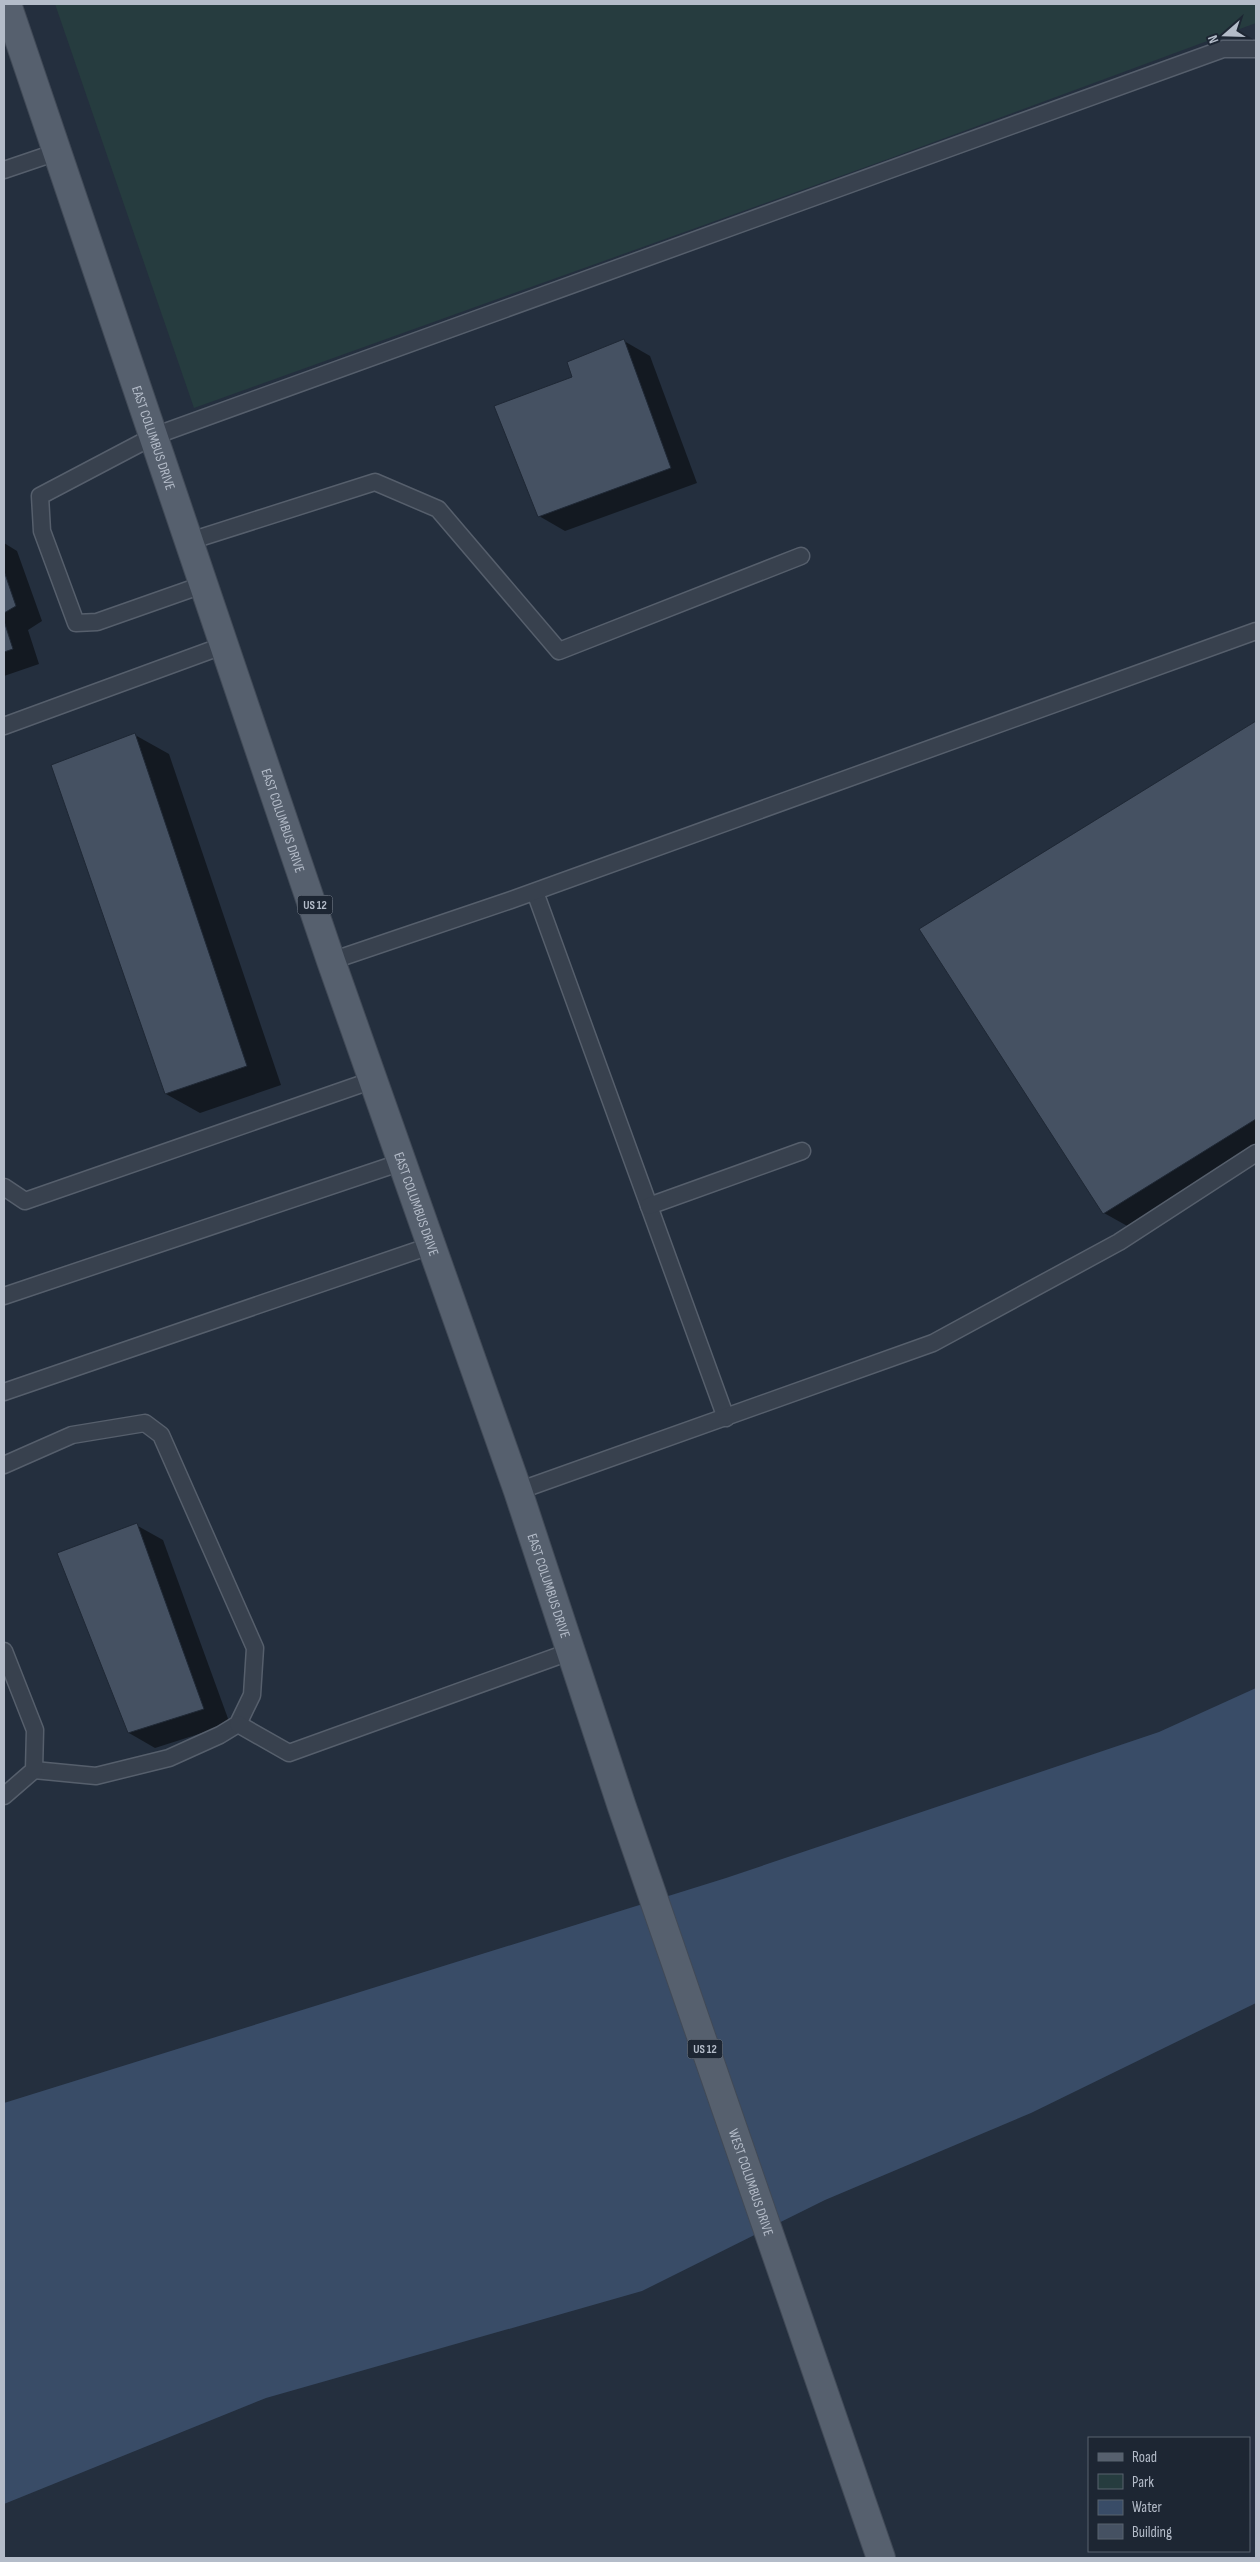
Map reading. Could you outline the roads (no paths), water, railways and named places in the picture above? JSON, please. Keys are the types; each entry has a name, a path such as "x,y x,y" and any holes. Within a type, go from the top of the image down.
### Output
{"main road":[{"name":"EAST COLUMBUS DRIVE","path":"7,4 430,1246 518,1491 622,1807"},
{"name":"WEST COLUMBUS DRIVE","path":"622,1807 788,2290 876,2557"}],"lane":[{"path":"205,584 97,622 76,623 42,531 40,496 154,436 1223,49 1256,49"},
{"path":"4,170 57,152"},
{"path":"190,541 376,482 438,510 559,651 801,556"},
{"path":"332,960 535,892 1256,631"},
{"path":"4,726 226,645"},
{"path":"535,892 726,1418"},
{"path":"4,1187 25,1201 374,1080"},
{"path":"649,1206 802,1151"},
{"path":"518,1491 933,1343 1119,1242 1256,1153"},
{"path":"4,1296 402,1162"},
{"path":"4,1392 430,1246"},
{"path":"4,1465 72,1435 145,1423 161,1435 255,1648 252,1696 238,1724 220,1735 169,1758 96,1776 34,1770 4,1796"},
{"path":"4,1651 35,1730 34,1770"},
{"path":"238,1724 288,1753 572,1651"}],"water":[{"path":"1256,1688 1256,2003 1031,2113 825,2200 642,2291 266,2398 4,2504 4,2103 726,1878 1159,1732"}]}
